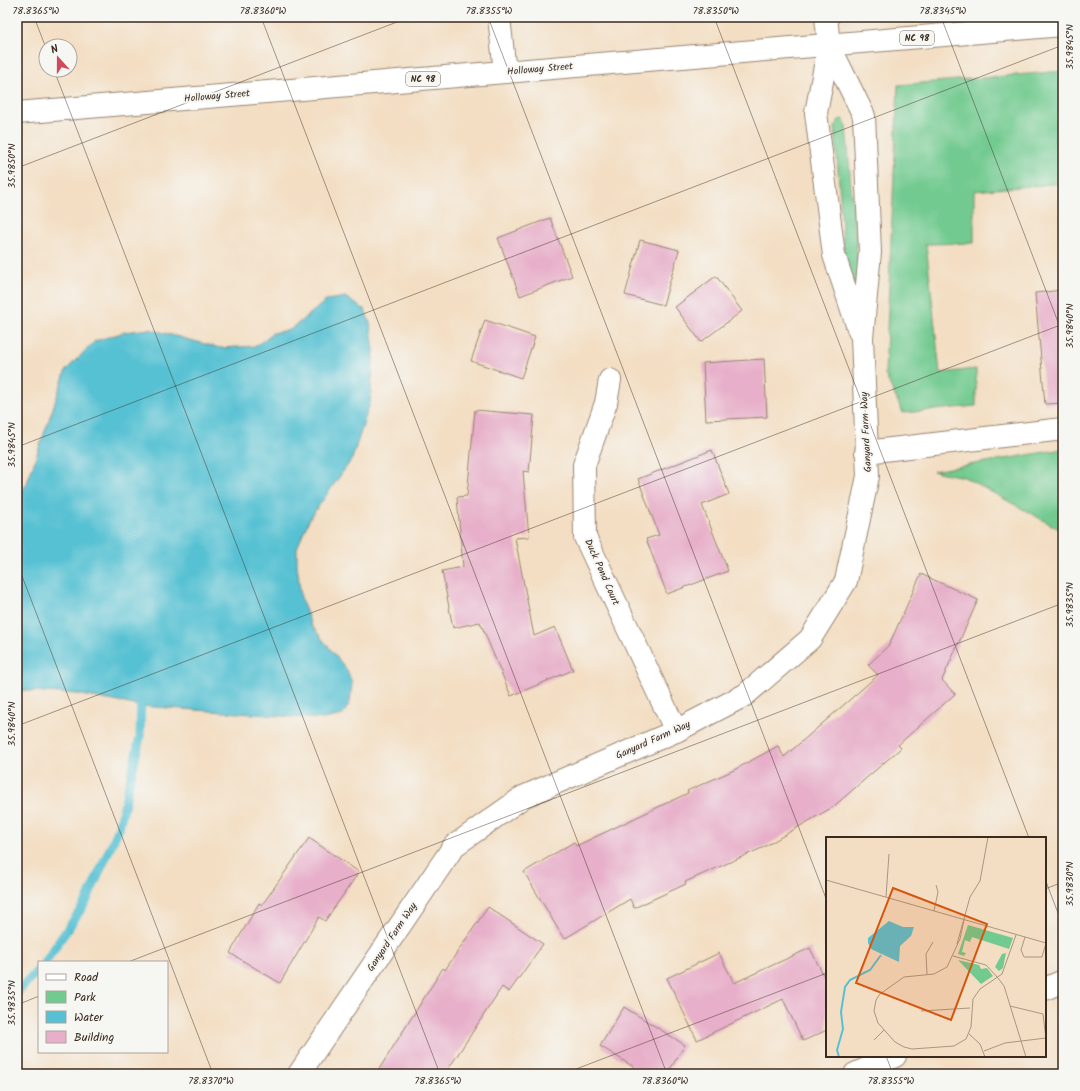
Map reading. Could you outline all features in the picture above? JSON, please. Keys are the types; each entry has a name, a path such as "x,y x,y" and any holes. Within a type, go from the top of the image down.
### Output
{"main road":[{"path":"499,17 505,72"},
{"path":"826,17 829,45"},
{"name":"Holloway Street","path":"17,113 1063,25"},
{"name":"Ganyard Farm Way","path":"829,45 816,113 834,255 862,338"},
{"name":"Ganyard Farm Way","path":"299,1074 454,846 523,797 676,731 745,695 810,639 846,581 868,476 862,338 870,252 864,116 829,45"},
{"name":"Duck Pond Court","path":"610,380 606,403 584,465 585,537 676,731"},
{"path":"866,452 1063,429"},
{"path":"1046,989 1063,981"},
{"path":"855,1074 893,1057"}],"green space":[{"path":"1063,71 1063,183 974,191 974,243 926,244 940,373 976,369 976,406 903,413 885,374 898,85"},
{"path":"841,119 844,120 846,126 862,314 844,258 835,126"},
{"path":"1063,449 1063,531 964,477 933,471"}],"water":[{"path":"345,297 365,310 370,323 374,350 370,403 352,459 310,518 297,548 297,564 301,598 311,625 347,670 352,683 350,702 343,715 323,719 140,706 77,694 17,690 17,500 27,483 66,370 95,341 125,332 149,329 220,348 256,346 273,333 290,330 327,300"}],"building":[{"path":"550,218 572,276 520,296 498,238"},
{"path":"640,240 679,250 663,305 625,295"},
{"path":"716,276 742,311 701,342 675,307"},
{"path":"1063,290 1063,403 1045,404 1035,293"},
{"path":"485,320 535,337 521,378 471,361"},
{"path":"764,359 767,417 706,420 703,363"},
{"path":"475,410 534,415 529,472 523,471 529,537 515,538 534,636 555,627 573,670 511,696 480,622 453,628 442,571 463,567 457,497 467,496"},
{"path":"712,450 729,494 702,505 728,571 667,594 646,539 659,535 638,479"},
{"path":"921,574 978,600 942,680 955,694 898,745 901,748 833,807 762,848 685,882 686,884 634,908 630,899 564,939 524,872 574,842 576,846 688,793 687,791 734,770 778,746 784,757 878,675 868,665 889,645"},
{"path":"309,838 359,872 325,921 319,917 280,983 230,953 259,903 262,905"},
{"path":"488,907 543,944 509,992 502,987 445,1074 376,1074 443,968 445,970"},
{"path":"810,948 826,981 826,1030 803,1041 783,999 697,1040 667,978 719,953 734,983"},
{"path":"624,1007 685,1045 667,1074 645,1074 600,1046"}],"waterway":[{"path":"46,961 86,902 119,828 140,737 141,695"},
{"path":"17,993 38,970"}]}
